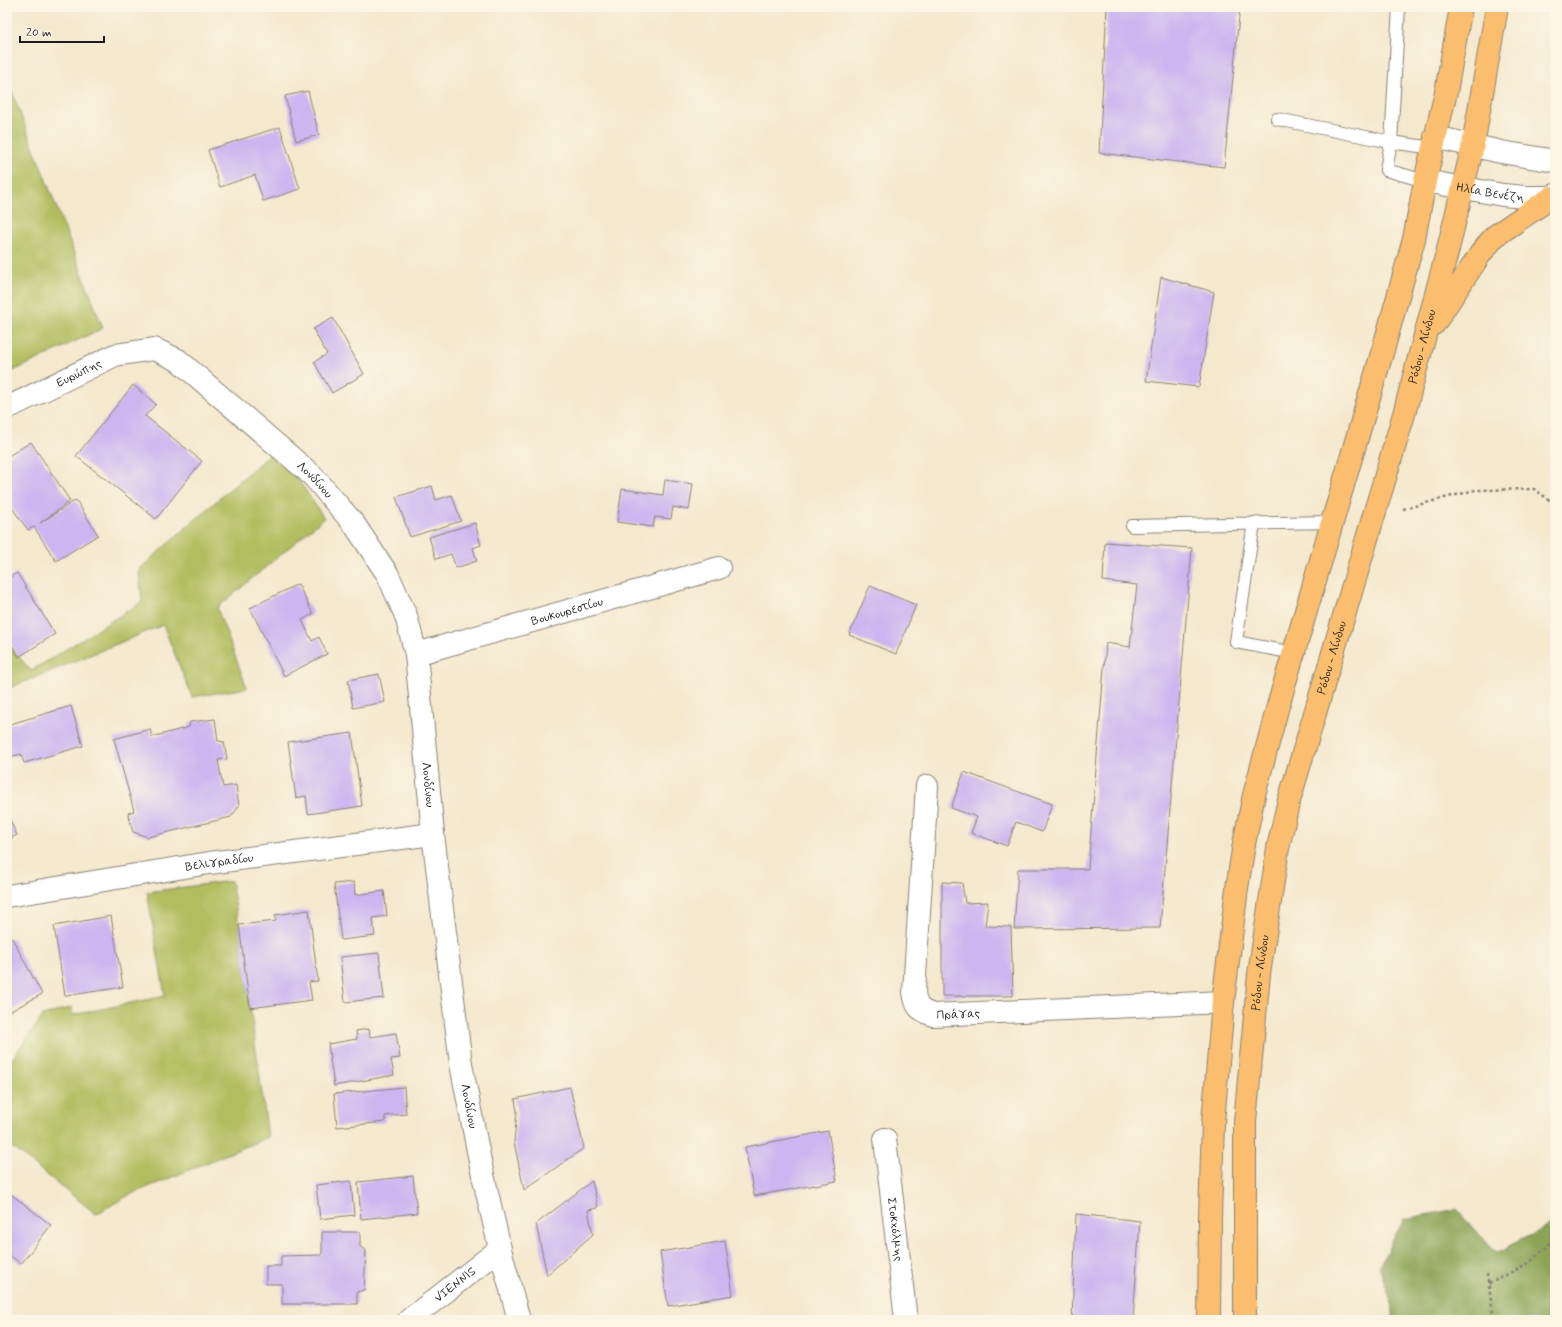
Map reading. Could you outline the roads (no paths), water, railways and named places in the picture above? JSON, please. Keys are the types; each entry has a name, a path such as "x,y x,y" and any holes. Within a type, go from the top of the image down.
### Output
{"main road":[{"path":"1209,1320 1213,1123 1223,1002 1244,844 1256,787 1408,263 1447,84 1461,7"},
{"name":"Ρόδου - Λίνδου","path":"1245,1320 1245,1121 1259,974 1278,848 1288,804 1404,414 1424,338 1473,145 1497,7"},
{"path":"1424,338 1481,253 1495,236 1553,196"}],"street":[{"path":"1434,142 1473,145 1555,161"},
{"name":"Ηλία Βενέζη","path":"1425,181 1518,197 1553,196"},
{"name":"Ευρώπης","path":"7,408 115,355 154,349"},
{"name":"Λονδίνου","path":"154,349 178,360 313,476 354,524 388,575 406,616 416,654 433,834 460,1064 500,1249 519,1320"},
{"name":"Βουκουρεστίου","path":"416,654 719,568"},
{"name":"Πράγας","path":"927,786 914,992 915,1003 922,1011 933,1015 1223,1002"},
{"name":"Βελιγραδίου","path":"7,896 209,863 433,834"},
{"name":"Στοκχόλμης","path":"885,1139 906,1320"},
{"name":"VIENNIS","path":"409,1320 500,1249"}],"lane":[{"path":"1399,7 1390,142 1386,170 1425,181"},
{"path":"1277,119 1390,142 1434,142"},
{"path":"1132,526 1332,522"},
{"path":"1254,523 1236,642 1294,653"}]}
